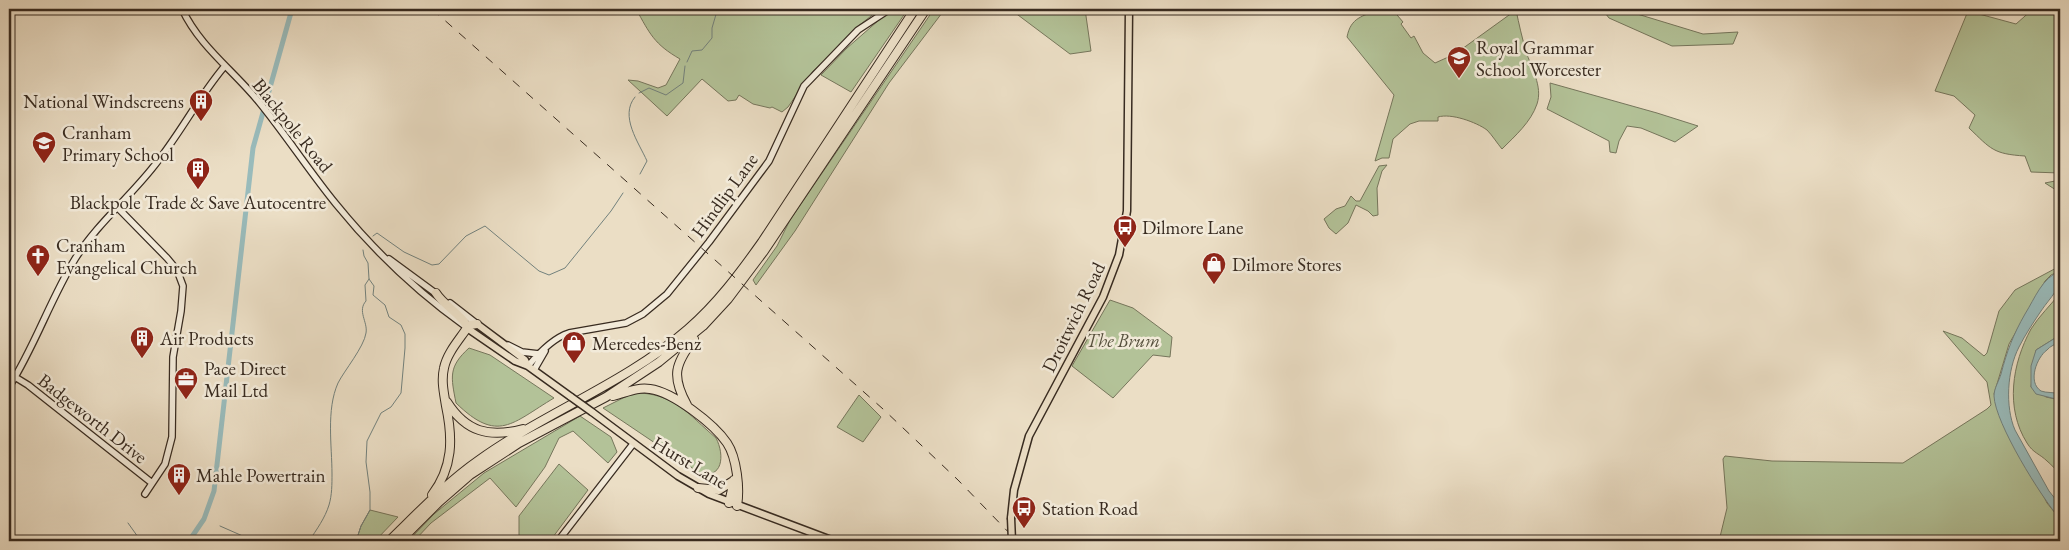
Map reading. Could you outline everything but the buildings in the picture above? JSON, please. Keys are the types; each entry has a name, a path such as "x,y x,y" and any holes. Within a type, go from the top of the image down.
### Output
{"highway":[{"path":"389,541 467,469 503,444 624,374 663,349 711,307 762,242 915,9"},
{"path":"688,407 680,393 676,379 678,365 684,350 728,299 764,251 926,9"},
{"path":"436,293 441,302 464,320 467,328"},
{"path":"424,507 441,482 449,461 451,435 442,381 444,366 450,352 467,328 477,324"},
{"path":"400,541 439,502 470,475 519,443 606,397 660,362 703,326"},
{"path":"606,397 635,389 650,389 668,394 688,407 715,429 727,443 733,456 735,479 733,504"},
{"path":"445,398 458,417 472,428 480,431 504,433 532,427"},
{"path":"698,488 719,490 735,479"}],"main road":[{"name":"Droitwich Road","path":"1012,541 1010,518 1014,490 1029,436 1096,312 1119,255 1127,211 1129,9"},
{"name":"Blackpole Road","path":"477,324 525,360 531,368"},
{"name":"Blackpole Road","path":"467,328 515,361 531,368 571,397"},
{"name":"Hurst Lane","path":"571,397 633,444 698,488 733,504 834,541"}],"street":[{"name":"Blackpole Road","path":"182,9 188,22 203,43 258,101 336,204 364,237 385,257 477,324"},
{"name":"Hindlip Lane","path":"531,368 542,352 556,339 564,335 626,322 643,314 667,294 709,242 768,161 804,86 858,30 890,9"},
{"path":"9,387 23,364 56,294 76,258 117,206 162,156 202,94 224,67"},
{"path":"117,206 177,270 183,286 181,311 173,357 172,437 165,464 145,494"},
{"name":"Blackpole Road","path":"385,257 390,265 428,299 467,328"},
{"path":"502,343 522,352 542,352"},
{"name":"Badgeworth Drive","path":"15,377 28,385 152,482"},
{"path":"558,541 633,444"}],"green space":[{"path":"636,9 880,9 857,27 840,47 813,71 788,107 782,112 772,107 753,104 739,95 736,100 728,101 702,79 667,116 628,80 638,81 658,88 666,85 680,59 658,43"},
{"path":"897,9 908,9 851,92 821,75 847,48 887,13 894,14"},
{"path":"934,9 945,9 889,83 795,231 756,285 753,280 777,246 790,220"},
{"path":"1010,9 1085,9 1091,51 1070,54"},
{"name":"Royal Grammar School Worcester","path":"1379,9 1392,9 1403,22 1401,24 1411,38 1414,36 1423,53 1435,63 1455,54 1516,10 1539,91 1537,104 1527,123 1502,149 1487,130 1463,119 1443,116 1438,117 1438,121 1419,121 1410,124 1393,139 1389,158 1375,161 1394,95 1347,37 1354,21"},
{"path":"1602,9 1629,9 1634,13 1703,34 1738,32 1733,44 1672,46 1609,18"},
{"path":"2033,9 2060,9 2060,173 2031,172 2025,156 2006,154 1988,146 1969,128 1975,115 1954,96 1935,91 1968,11 2016,24"},
{"path":"1550,83 1698,126 1675,142 1641,128 1627,126 1619,141 1616,153 1610,152 1609,141 1547,109 1551,97"},
{"path":"1387,165 1382,171 1377,188 1378,215 1373,216 1356,205 1348,223 1336,234 1329,228 1324,219 1336,209 1345,206 1351,196 1356,201 1360,201 1379,166"},
{"path":"2060,180 2060,220 2055,209 2056,190 2045,183"},
{"path":"2060,266 2060,271 2051,275 2045,281 2009,344 1994,394 2047,503 2060,519 2060,541 1719,541 1727,508 1723,459 1725,456 1772,461 1903,463 1987,409 1991,405 1987,382 1943,331 1962,338 1984,356 1987,353 1999,311 2015,290"},
{"path":"2060,293 2060,335 2036,350 2031,387 2046,397 2060,400 2060,475 2051,464 2027,443 2016,415 2014,386 2019,357 2024,343 2034,324"},
{"name":"The Brum","path":"1110,300 1133,308 1172,337 1170,357 1153,355 1113,398 1072,366"},
{"path":"469,348 490,355 554,398 527,415 505,425 494,426 483,423 471,416 456,403 452,379 457,361"},
{"path":"633,393 659,396 669,400 688,413 716,438 721,459 717,470 706,474 698,472 603,408"},
{"path":"859,395 881,417 863,442 837,427"},
{"path":"580,416 611,437 617,452 608,463 573,431 559,438 545,467 516,507 490,478 431,523 414,541 411,541 410,539 434,514 484,473"},
{"path":"559,464 588,490 550,541 519,541 519,516"},
{"path":"370,510 398,517 375,541 356,541 361,526"}],"water":[{"path":"2060,271 2059,283 2055,292 2029,329 2015,356 2010,377 2009,400 2015,430 2049,491 2060,505 2060,519 2031,478 2010,441 1996,408 1994,396 2008,350 2021,322 2044,283 2048,278"},
{"path":"2060,335 2060,342 2043,353 2037,364 2034,376 2037,387 2041,391 2060,394 2060,400 2036,394 2031,387 2031,366 2036,350"}],"waterway":[{"path":"189,541 204,519 214,491 253,148 292,9"},
{"path":"687,62 692,51 702,50 712,38 712,28 717,11 720,9"},
{"path":"639,93 649,88 666,95 683,83 685,66"},
{"path":"635,97 629,112 630,121 635,138 647,161 640,174"},
{"path":"373,236 377,233 404,252 432,265 439,264 466,236 485,226 539,271 549,275 565,268 611,211 623,193"},
{"path":"356,541 361,526 370,510 366,462 367,441 381,413 391,407 401,393 405,348 405,334 401,325 389,317 385,305 373,295 374,286 369,279 368,263 363,250"},
{"path":"309,541 323,519 330,501 332,482 332,405 338,383 358,352 366,333 362,309 366,301 365,285 369,279"},
{"path":"128,523 138,537"},
{"path":"220,526 245,537 248,541"},
{"path":"127,541 138,537 140,541"}],"railway":[{"path":"432,9 883,409 958,480 1017,541"}],"place":[{"name":"Royal Grammar School Worcester","path":"1459,79"},
{"name":"National Windscreens","path":"201,122"},
{"name":"Cranham Primary School","path":"44,164"},
{"name":"Blackpole Trade & Save Autocentre","path":"198,190"},
{"name":"Dilmore Lane","path":"1125,248"},
{"name":"Cranham Evangelical Church","path":"38,277"},
{"name":"Dilmore Stores","path":"1214,285"},
{"name":"Air Products","path":"142,359"},
{"name":"Mercedes-Benz","path":"574,364"},
{"name":"Pace Direct Mail Ltd","path":"186,400"},
{"name":"Mahle Powertrain","path":"179,496"},
{"name":"Station Road","path":"1024,529"}]}
